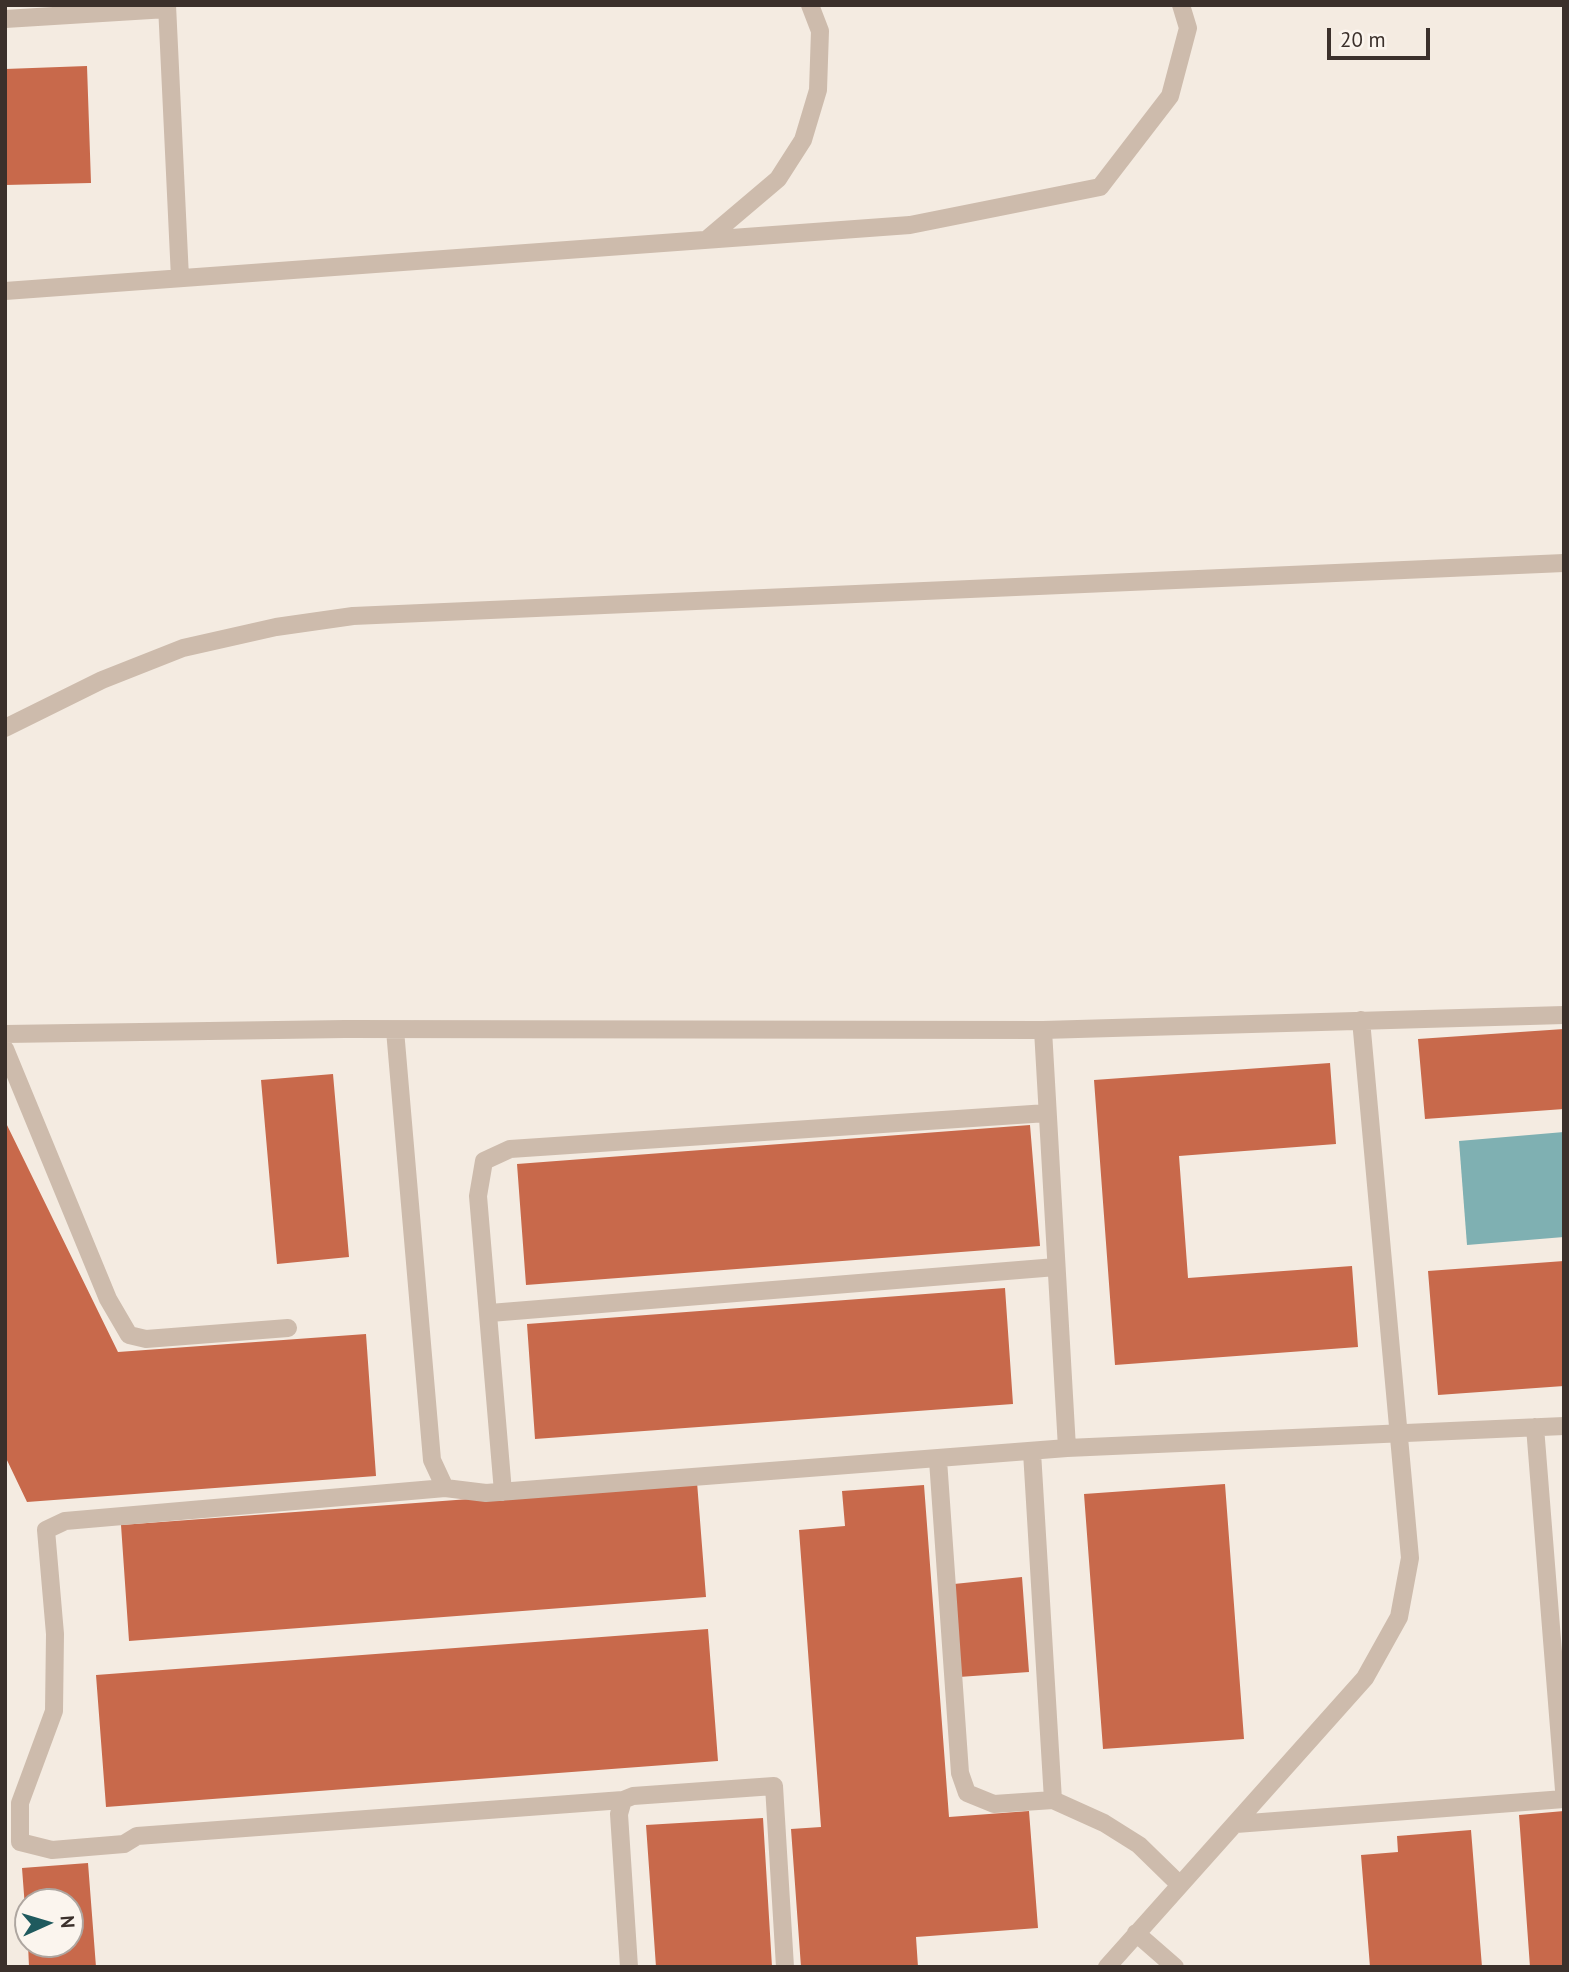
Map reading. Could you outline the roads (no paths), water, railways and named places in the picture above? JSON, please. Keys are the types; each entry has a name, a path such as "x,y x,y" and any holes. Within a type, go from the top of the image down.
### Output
{"lane":[{"path":"706,240 778,179 803,140 818,90 820,31 810,5"},
{"path":"5,292 910,225 1100,187 1170,96 1188,28 1181,5"},
{"path":"5,19 167,7 180,278"},
{"path":"5,728 102,680 183,648 276,627 353,616 1564,563"},
{"path":"5,1034 394,1030 1043,1030 1564,1015"},
{"path":"1107,1967 1365,1678 1399,1617 1410,1558 1361,1020"},
{"path":"394,1030 432,1460 445,1488"},
{"path":"1043,1030 1067,1448"},
{"path":"5,1049 108,1299 128,1335 146,1339 288,1328"},
{"path":"503,1492 478,1196 484,1161 510,1149 1047,1113"},
{"path":"489,1313 1056,1267"},
{"path":"785,1967 774,1786 633,1796 623,1801 137,1836 124,1844 52,1850 20,1842 20,1803 54,1711 55,1634 46,1531 65,1521 445,1488 503,1492 1067,1448 1564,1426"},
{"path":"1535,1427 1564,1790"},
{"path":"1032,1452 1053,1800"},
{"path":"938,1460 960,1773 967,1793 994,1804 1053,1800 1104,1823 1139,1845 1179,1884"},
{"path":"1236,1824 1564,1799"},
{"path":"623,1801 619,1814 629,1967"},
{"path":"1136,1933 1175,1967"}],"water":[{"path":"1564,1132 1564,1237 1467,1245 1459,1141"}]}
